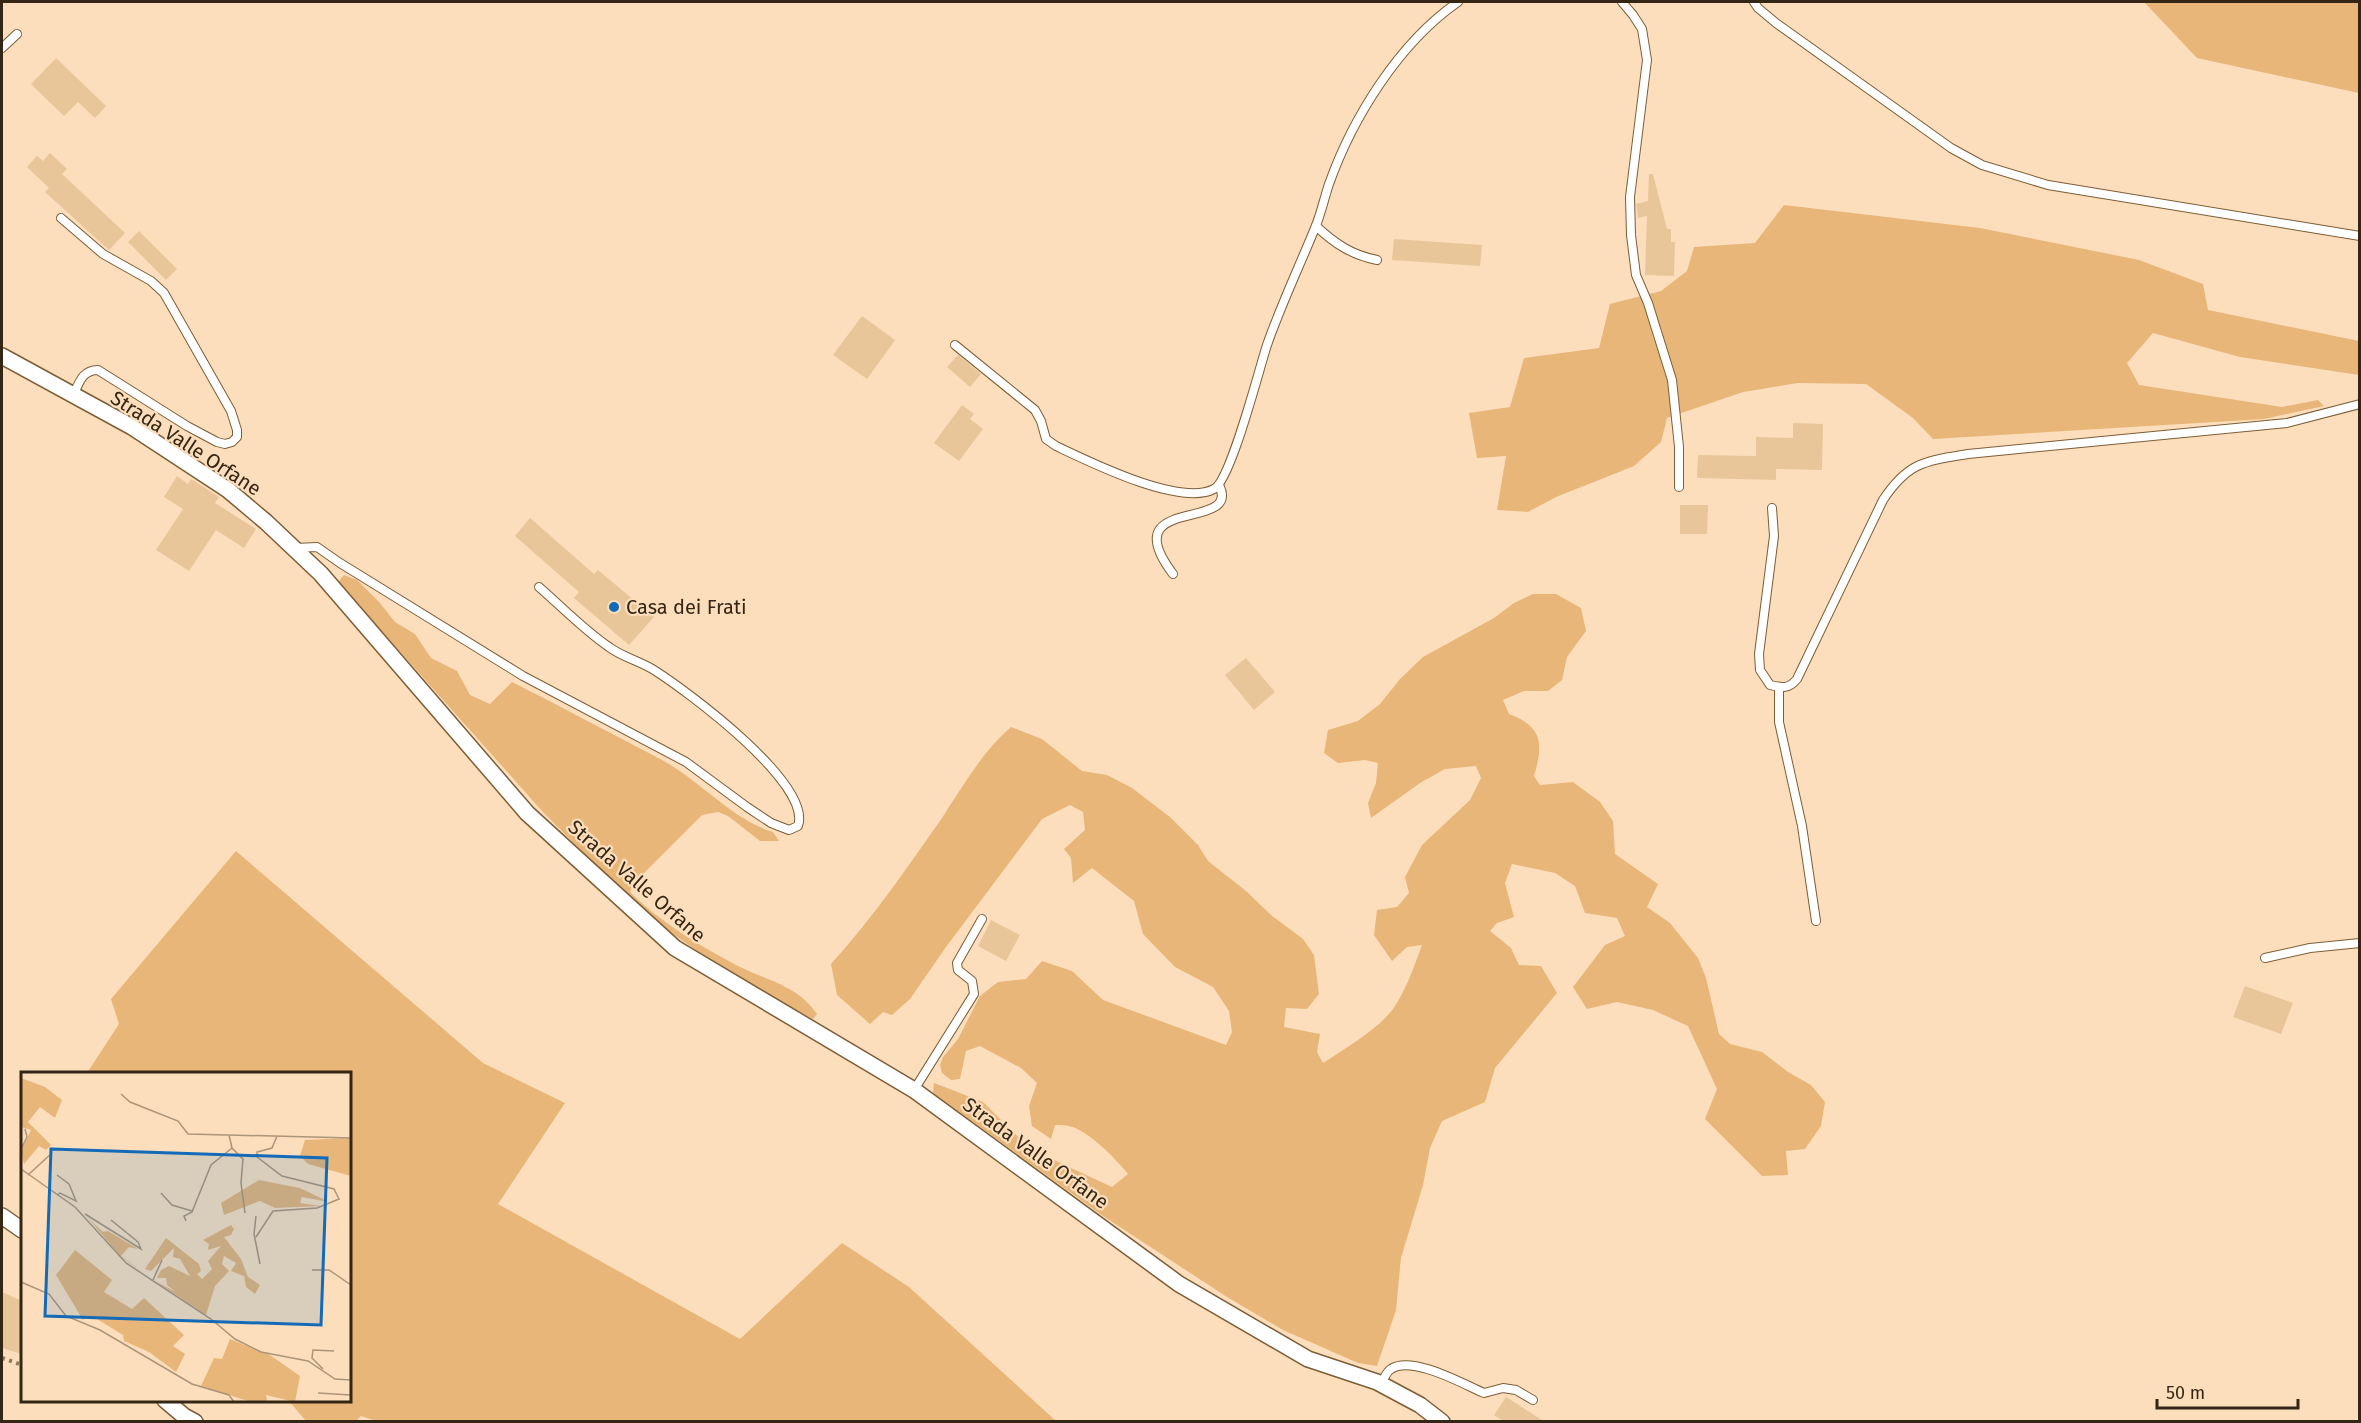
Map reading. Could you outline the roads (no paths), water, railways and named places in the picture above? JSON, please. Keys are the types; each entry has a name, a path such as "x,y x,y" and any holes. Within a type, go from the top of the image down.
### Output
{"street":[{"name":"Strada Valle Orfane","path":"2,356 132,427 228,490 295,548 321,574 527,813 675,948 914,1089 1179,1284 1308,1359 1381,1384 1420,1405 1442,1422"},
{"path":"2,1216 21,1229"},
{"path":"166,1402 195,1422"}],"lane":[{"path":"955,345 1035,410 1046,439 1056,446 1165,490 1206,492 1220,485 1228,468 1266,347 1316,226 1329,183 1348,140 1376,90 1399,58 1426,29 1458,2"},
{"path":"1622,2 1634,15 1641,29 1647,60 1630,196 1631,235 1636,275 1648,303 1672,380 1679,447 1679,487"},
{"path":"1754,2 1776,22 1925,130 1982,165 2048,185 2360,236"},
{"path":"2,48 16,34"},
{"path":"61,218 103,254 152,281 164,293 231,411 237,437 225,444 217,442 187,426 98,370 89,370 83,375 73,396"},
{"path":"1316,226 1342,248 1360,257 1377,260"},
{"path":"1772,508 1774,536 1759,654 1760,670 1764,678 1770,685 1779,687 1791,685 1797,679 1883,500 1901,476 1915,466 1968,454 2287,423 2360,404"},
{"path":"1173,574 1158,550 1157,535 1163,525 1170,520 1213,509 1222,499 1223,492 1220,485"},
{"path":"295,548 317,547 523,676 686,762 771,823 789,830 798,826 801,818 798,806 788,787 772,766 693,697 652,669 609,648 539,587"},
{"path":"1779,687 1779,722 1802,826 1816,921"},
{"path":"914,1089 974,994 972,981 958,970 957,963 982,919"},
{"path":"2265,958 2310,948 2360,943"},
{"path":"1381,1384 1394,1367 1418,1367 1440,1372 1484,1393 1503,1388 1516,1390 1533,1400"}],"place":[{"name":"Casa dei Frati","path":"614,607"}]}
